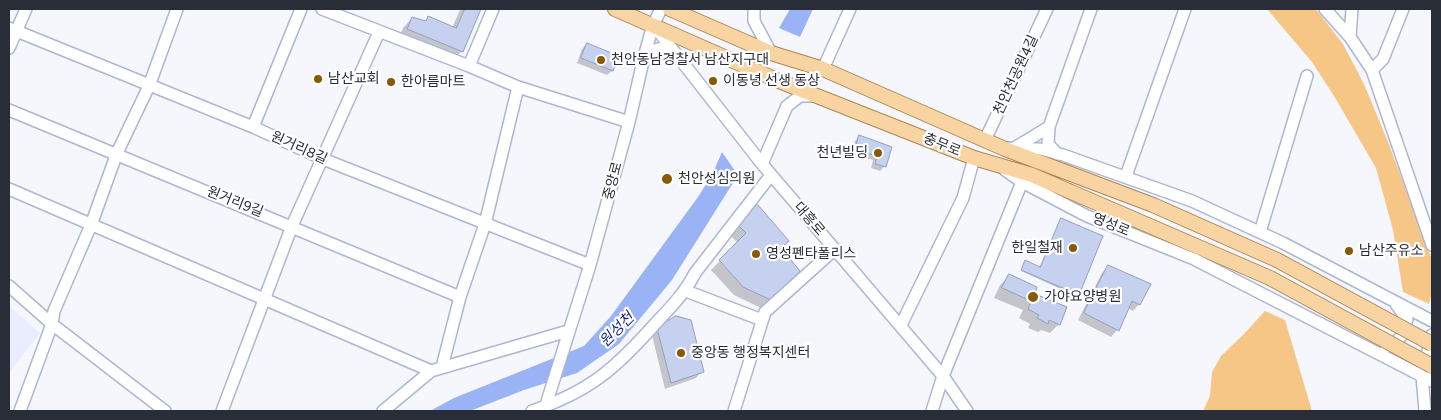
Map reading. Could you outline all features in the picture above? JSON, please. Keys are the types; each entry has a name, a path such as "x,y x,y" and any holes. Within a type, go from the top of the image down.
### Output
{"main road":[{"name":"충무로","path":"615,9 820,97 974,158 1032,175 1270,278 1432,366"},
{"name":"충무로","path":"670,9 771,53 823,69 985,140 1153,205 1277,260 1432,344"}],"street":[{"path":"9,48 13,29 26,9"},
{"path":"20,411 52,324 54,311 91,225 117,153 149,86 176,9"},
{"path":"253,127 301,9"},
{"path":"322,9 518,87 629,122"},
{"path":"469,66 493,9"},
{"name":"중앙로","path":"545,409 590,266 653,25 661,9"},
{"path":"754,9 754,21 771,53"},
{"path":"823,69 850,9"},
{"name":"천안천공원4길","path":"985,140 1047,9"},
{"path":"1057,154 1048,144 1049,127 1091,9"},
{"path":"1126,176 1185,9"},
{"path":"1325,9 1350,37 1372,70 1432,245"},
{"path":"1350,37 1352,9"},
{"path":"1372,70 1383,59 1403,9"},
{"name":"대흥로","path":"653,25 710,100 771,175 943,376 967,411"},
{"name":"원거리8길","path":"13,29 253,127 323,159 590,266"},
{"path":"222,411 292,226 379,32"},
{"path":"643,64 654,49 661,48 669,50 683,63"},
{"path":"1260,232 1307,76"},
{"path":"442,367 460,297 486,224 518,87"},
{"path":"762,164 788,106 800,96 820,97"},
{"name":"원거리9길","path":"9,110 117,153 460,297"},
{"path":"1009,148 1049,127"},
{"path":"1009,148 1040,149 1126,176 1192,201 1260,232 1432,321"},
{"path":"901,326 963,198 974,158"},
{"name":"영성로","path":"1002,167 1022,182 1087,216 1228,276 1427,378"},
{"path":"532,411 545,409 588,387 623,360 686,290 695,274 771,175"},
{"path":"932,411 943,376 1022,182"},
{"path":"9,189 431,371"},
{"path":"734,411 764,316 835,249"},
{"path":"9,286 52,324 165,411"},
{"path":"686,290 764,316"},
{"path":"1373,352 1393,345 1404,334 1407,319 1395,303"},
{"path":"383,411 431,371 568,334"},
{"path":"1425,411 1432,335"}],"shaded area":[{"path":"1267,9 1316,9 1343,44 1364,84 1432,259 1432,292 1429,304 1403,292 1393,230 1376,168 1312,62"},
{"path":"9,306 40,333 9,373"},
{"path":"1265,311 1285,320 1312,411 1203,411 1210,396 1212,372 1221,356"}],"water":[{"path":"790,9 813,9 800,37 779,28"},
{"name":"원성천","path":"722,152 738,175 672,280 619,344 577,373 524,390 470,411 430,411 454,398 584,346 611,316 698,197 712,175"}],"building":[{"path":"465,9 481,9 463,52 407,29 412,17 426,21 428,16 456,28"},
{"path":"587,43 619,56 613,71 581,58"},
{"name":"천년빌딩","path":"859,135 892,147 886,167 875,164 877,156 855,150"},
{"name":"영성펜타폴리스","path":"758,205 789,241 781,248 800,271 771,300 743,287 719,260 746,233 738,225"},
{"name":"한일철재","path":"1061,218 1103,236 1079,295 1021,270 1025,260 1040,267"},
{"path":"1108,265 1151,284 1140,305 1132,301 1119,331 1084,313"},
{"name":"가야요양병원","path":"1009,274 1037,287 1035,294 1067,307 1060,325 1049,320 1048,324 1037,318 1039,315 1028,309 1031,301 1002,288"},
{"name":"중앙동 행정복지센터","path":"676,316 691,320 704,372 671,383 657,328"}],"place":[{"name":"천안동남경찰서 남산지구대","path":"601,60"},
{"name":"남산교회","path":"318,79"},
{"name":"이동녕 선생 동상","path":"713,81"},
{"name":"한아름마트","path":"391,82"},
{"name":"천년빌딩","path":"878,153"},
{"name":"천안성심의원","path":"667,179"},
{"name":"한일철재","path":"1073,248"},
{"name":"남산주유소","path":"1349,251"},
{"name":"영성펜타폴리스","path":"756,254"},
{"name":"가야요양병원","path":"1033,297"},
{"name":"중앙동 행정복지센터","path":"681,353"}]}
